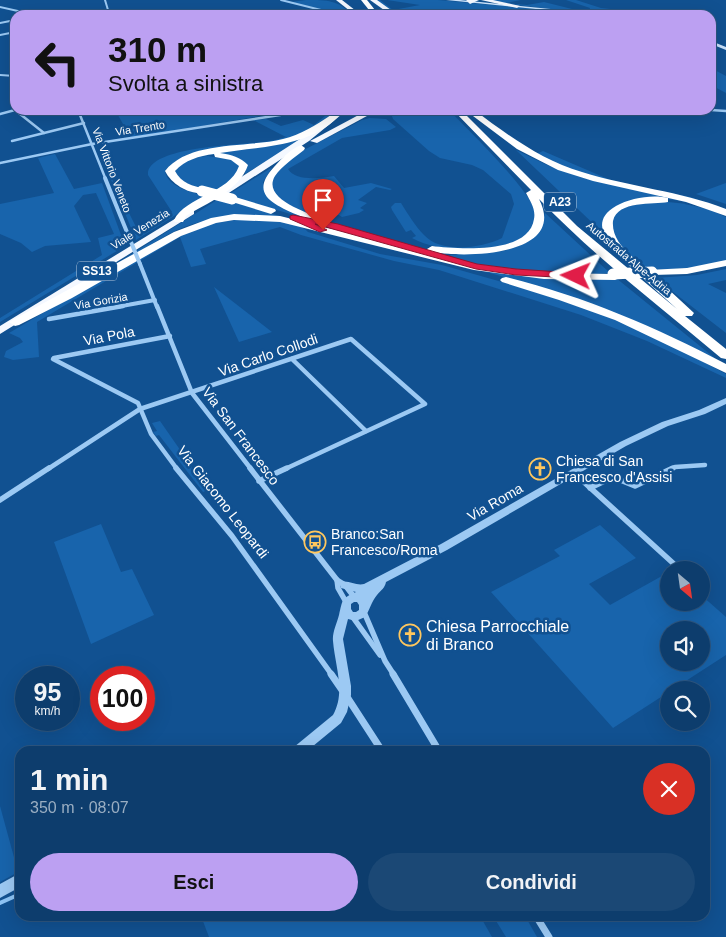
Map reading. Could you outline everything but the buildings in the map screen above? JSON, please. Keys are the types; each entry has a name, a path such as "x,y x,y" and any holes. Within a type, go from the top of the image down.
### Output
{"highway":[{"path":"339,0 352,10"},
{"path":"356,0 364,10"},
{"path":"364,0 372,10"},
{"path":"372,0 387,10"},
{"path":"484,0 517,6"},
{"name":"Viale Venezia","path":"0,331 243,180 306,139 337,115"},
{"name":"Viale Venezia","path":"243,180 364,115"},
{"name":"Autostrada Alpe-Adria","path":"462,115 573,228 609,260 726,355"},
{"name":"Autostrada Alpe-Adria","path":"474,115 581,222 656,288 726,343"},
{"path":"476,115 511,142 557,167 599,180 687,199 726,214"},
{"path":"334,117 306,134 285,142 214,151 185,159 172,168 172,175 180,183 202,191 322,226 466,266 515,274 563,277 614,276 690,272 726,264"},
{"path":"301,148 273,171 266,182 266,187 270,195 279,203 322,226"},
{"path":"179,220 182,214 239,177 244,168 244,165 238,160 222,155 203,155 185,159"},
{"path":"389,244 455,252 480,252 509,246 530,236 537,228 540,220 539,209 535,199 514,170"},
{"path":"688,313 619,250 608,234 607,222 609,216 626,205 655,200 694,204 726,214"},
{"path":"15,322 52,305 170,237 198,225 227,218 257,216 322,226"},
{"path":"389,244 573,299 648,329 726,369"}],"main road":[{"path":"448,0 558,10"}],"street":[{"path":"105,0 108,10"},
{"path":"281,0 321,10"},
{"path":"0,6 16,10"},
{"path":"21,115 44,133"},
{"name":"Via Vittorio Veneto","path":"80,115 140,264"},
{"name":"Via Trento","path":"0,164 92,144 278,115"},
{"path":"12,141 84,123"},
{"name":"Via San Francesco","path":"140,264 192,392 259,481 341,583 385,662 436,746"},
{"name":"Via Gorizia","path":"49,319 155,300"},
{"name":"Via Pola","path":"53,358 170,336"},
{"name":"Via Carlo Collodi","path":"0,500 140,410 351,339 425,404 366,431"},
{"name":"Via Giacomo Leopardi","path":"53,358 138,403 147,426 168,457 221,521 345,695 379,746"},
{"path":"259,481 366,431 292,359"},
{"name":"Via Roma","path":"355,606 366,588 388,578 574,473 596,458 665,424 702,412 726,401"},
{"path":"590,488 614,478 635,486 675,467 705,465"},
{"path":"574,473 671,561"},
{"name":"Via Roma","path":"355,606 388,578"},
{"path":"341,583 360,589 366,588"},
{"name":"Via San Francesco","path":"341,583 338,588 355,606 385,662"},
{"name":"Via Giacomo Leopardi","path":"345,695 338,639 355,606"},
{"path":"304,746 337,719 341,712 345,695"},
{"path":"0,891 15,883"},
{"path":"539,921 548,937"}],"shaded area":[{"path":"320,0 332,2 347,10 324,10 291,2"},
{"path":"375,0 380,0 393,10"},
{"path":"387,0 438,0 548,10 393,10 420,5"},
{"path":"487,0 521,0 506,3 527,5 544,2 580,10 558,10 509,4"},
{"path":"566,0 576,0 601,8 620,10 589,10 590,8"},
{"path":"716,71 726,76 726,93 716,88"},
{"path":"118,115 266,115 131,138"},
{"path":"330,115 321,123 303,133 283,140 262,146 177,160 165,172 171,182 188,191 206,196 136,240 105,165 139,233 172,212 148,175 152,165 162,158 198,149 264,142 286,137 253,120 266,119 281,126 303,120 314,125 325,116"},
{"path":"392,115 454,115 525,192 537,216 536,222 531,229 521,238 507,245 491,249 457,250 412,238 416,236 411,230 406,232 392,210 391,207 395,203 401,203 418,228 431,241 451,247 473,246 494,242 502,238 514,204 511,194 483,170 472,165 440,158 429,151 393,119"},
{"path":"370,118 386,119 396,127 390,130 342,138 288,169 297,176 303,177 334,176 344,188 371,183 392,189 376,187 358,200 367,203 360,208 364,210 342,217 339,215 328,216 331,218 310,215 275,198 269,179 296,154 362,120"},
{"path":"302,139 245,174 246,165 217,154 209,154 271,146"},
{"path":"516,150 547,165 580,177 683,201 666,199 615,207 604,217 602,232"},
{"path":"543,151 615,182 690,197 726,209 726,213 591,177 534,155"},
{"path":"55,154 74,189 102,183 125,246 0,322 0,318 102,255 98,238 114,234 96,193 83,195 74,206 91,242 45,246 32,252 21,243 0,234 0,204 54,193 38,158"},
{"path":"208,156 234,160 241,168 235,178 213,192 185,183 174,173 179,164 198,157"},
{"path":"271,168 263,182 265,193 269,199 309,219 226,196"},
{"path":"726,183 726,204 696,194 723,184"},
{"path":"220,198 293,220 242,218 203,221 174,231 122,263 119,262"},
{"path":"651,201 690,205 726,217 726,262 702,267 645,271 616,244 610,218 622,208"},
{"path":"545,213 610,273 528,273 485,267 449,255 499,252 523,244 533,237 541,227"},
{"path":"242,219 277,221 296,225 308,232 380,254 442,265 530,290 621,321 726,374 726,378 647,341 581,315 439,270 394,261 301,235 280,227 200,249 206,264 191,267 180,237 37,322 39,357 13,360 4,357 6,351 23,342 20,338 9,333 160,244 202,225"},
{"path":"726,269 726,280 708,284 726,293 726,333 655,278 697,275"},
{"path":"483,271 540,278 616,278 716,359 546,289"},
{"path":"214,287 272,332 239,342"},
{"path":"160,421 208,490 203,492 159,435 156,436 153,432 157,431 152,423"},
{"path":"101,524 121,572 132,569 154,615 91,644 54,542"},
{"path":"600,525 636,558 589,584 610,605 660,577 660,611 710,611 710,603 726,617 726,655 710,665 710,621 660,621 660,671 701,671 686,681 660,681 660,698 613,728 491,592 560,556 554,550"},
{"path":"0,806 15,861 15,874 0,882"},
{"path":"203,921 483,921 492,937 209,937"},
{"path":"496,921 528,921 537,937 506,937"}],"waterway":[{"path":"0,903 15,896"}],"place":[{"name":"Chiesa di San Francesco d'Assisi","path":"540,469"},
{"name":"Branco:San Francesco/Roma","path":"315,542"},
{"name":"Chiesa Parrocchiale di Branco","path":"410,635"}],"route":[{"path":"323,230 293,217 336,226 476,266 516,272 576,276"}]}
